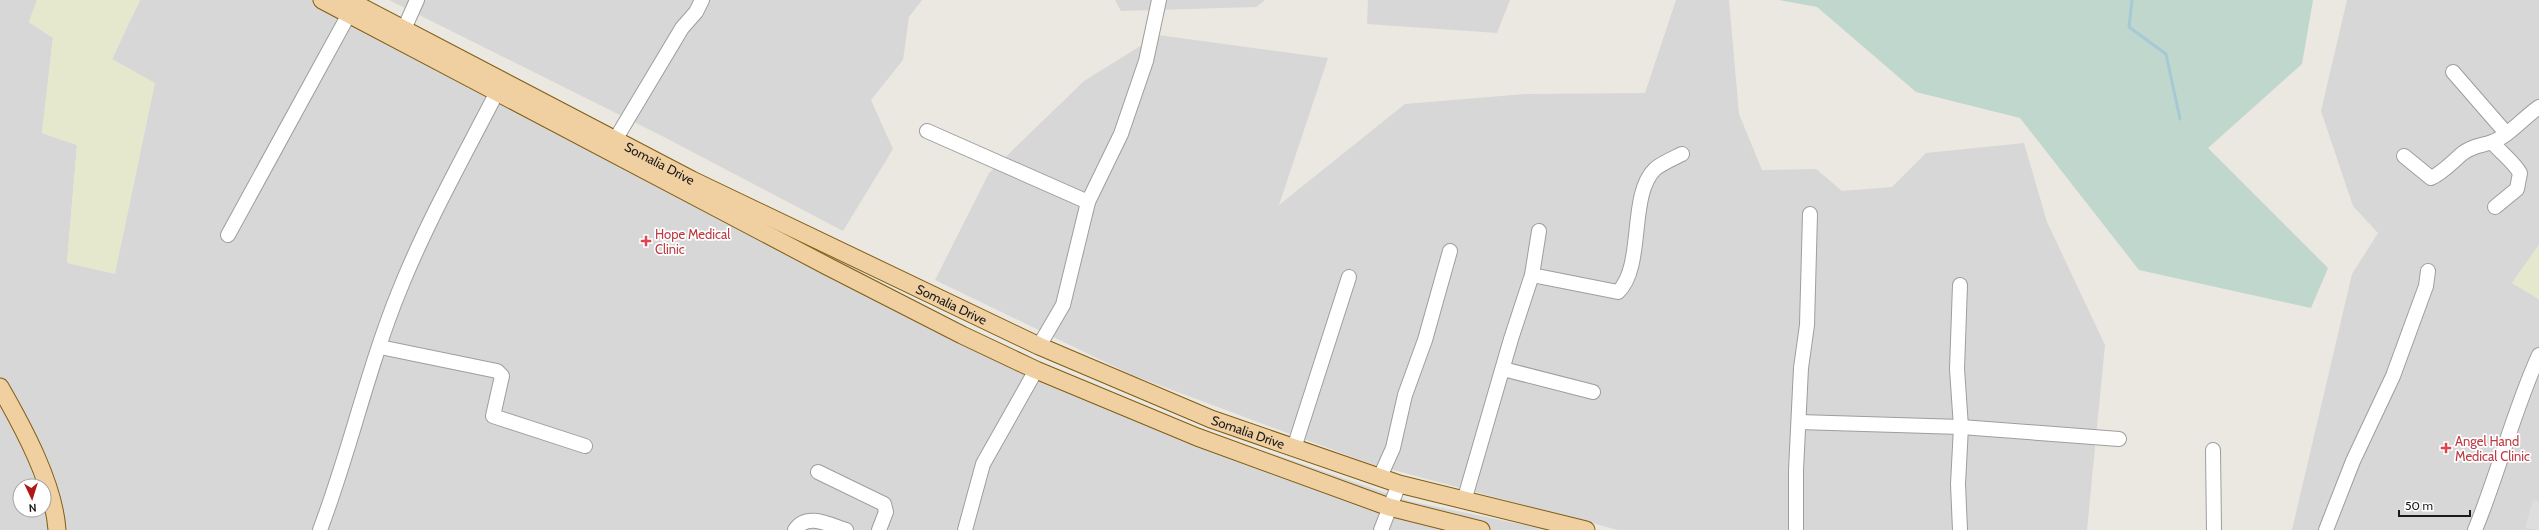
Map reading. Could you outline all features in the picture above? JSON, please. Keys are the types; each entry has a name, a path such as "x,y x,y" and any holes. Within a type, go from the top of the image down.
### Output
{"main road":[{"name":"Somalia Drive","path":"322,0 349,4 404,29 616,140 788,227 1040,346 1211,419 1399,484 1586,530"},
{"name":"Somalia Drive","path":"349,4 496,94 827,266 962,335 1036,370 1197,436 1389,507 1462,528 1481,530"},
{"path":"0,387 12,409 49,493 56,530"}],"street":[{"path":"404,29 417,0"},
{"path":"616,140 682,28 696,12 702,0"},
{"path":"1040,346 1063,305 1088,202 1121,134 1146,61 1159,0"},
{"path":"228,234 349,4"},
{"path":"2453,72 2506,133"},
{"path":"320,530 337,486 399,290 427,227 496,94"},
{"path":"2404,156 2431,178 2480,143 2492,142 2506,133 2539,107"},
{"path":"927,131 1088,202"},
{"path":"2492,142 2504,157 2515,164 2520,173 2517,189 2495,207"},
{"path":"1532,275 1618,292 1627,282 1631,270 1640,205 1648,178 1656,169 1682,154"},
{"path":"1796,530 1801,368 1807,324 1810,214"},
{"path":"1464,501 1532,275 1540,231"},
{"path":"1380,478 1393,448 1405,395 1433,313 1450,251"},
{"path":"2326,530 2353,461 2393,376 2426,286 2428,271"},
{"path":"1294,448 1349,277"},
{"path":"1960,285 1957,369 1961,427 1958,484 1960,530"},
{"path":"380,347 497,371 502,376 493,416 585,446"},
{"path":"2475,530 2499,468 2522,395 2539,355"},
{"path":"1503,369 1593,392"},
{"path":"965,530 983,464 1036,370"},
{"path":"1799,422 1961,427 2119,439"},
{"path":"2213,450 2214,530"},
{"path":"818,472 884,504 886,512 879,530"},
{"path":"1381,530 1399,484"},
{"path":"795,530 803,522 815,520 846,530"}],"shaded area":[{"path":"0,0 37,0 29,22 53,38 42,133 77,145 67,263 112,59 140,0 345,0 1078,386 1409,501 1549,530 0,530"},
{"path":"389,0 922,0 909,17 903,60 871,100 893,149 843,231 666,138"},
{"path":"1115,0 1265,0 1256,7 1121,11"},
{"path":"1368,0 1510,0 1497,33 1367,24"},
{"path":"1676,0 1729,0 1739,114 1762,170 1816,169 1842,191 1892,187 1926,153 2024,143 2047,222 2105,345 2087,530 1618,530 1371,464 1132,375 935,280 989,173 1084,81 1158,35 1328,58 1279,205 1405,104 1525,94 1645,93"},
{"path":"2347,0 2539,0 2539,245 2512,283 2539,299 2539,530 2292,530 2352,274 2378,233 2353,206 2321,111"},
{"path":"2533,500 2539,501 2539,530 2525,528"}],"green space":[{"path":"37,0 140,0 112,59 155,83 115,274 67,263 77,145 42,133 53,38 29,22"},
{"path":"1779,0 2313,0 2302,64 2208,148 2328,268 2311,308 2139,270 2020,118 1916,92 1817,7"},
{"path":"2539,245 2539,299 2512,283"}],"waterway":[{"path":"2132,0 2129,27 2166,54 2180,119"}],"place":[{"name":"Hope Medical Clinic","path":"646,241"},
{"name":"Angel Hand Medical Clinic","path":"2446,448"}]}
